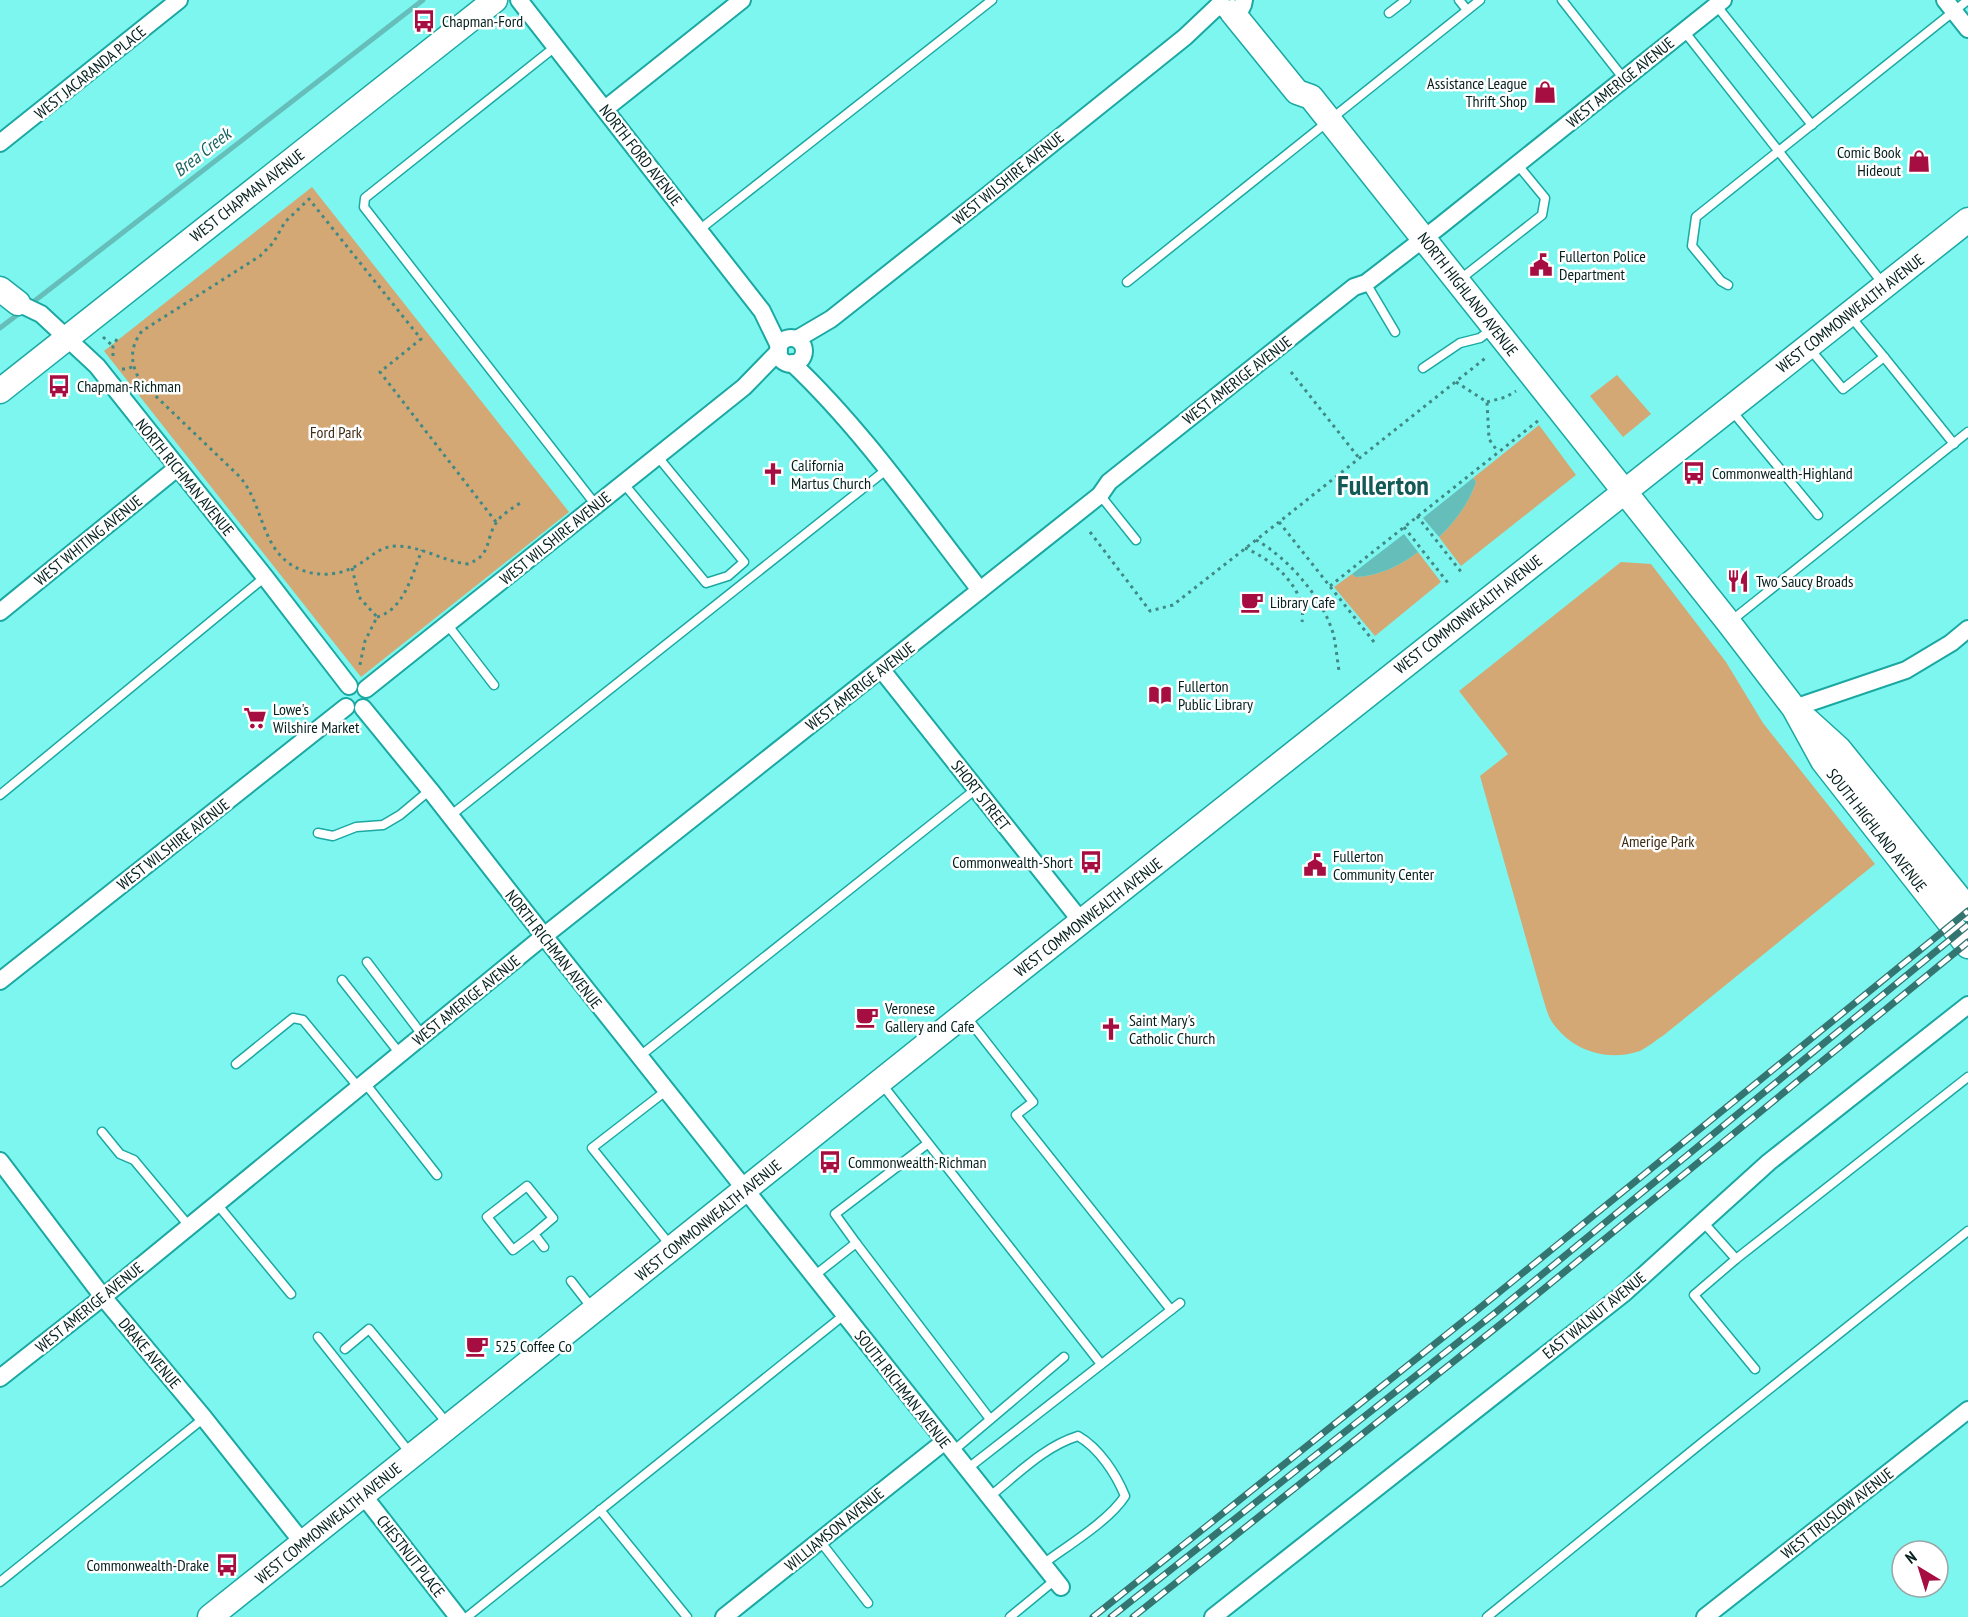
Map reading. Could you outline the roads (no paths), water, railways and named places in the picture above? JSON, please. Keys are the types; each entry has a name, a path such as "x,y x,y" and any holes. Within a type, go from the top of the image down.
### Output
{"main road":[{"name":"WEST CHAPMAN AVENUE","path":"0,391 495,0"},
{"name":"NORTH HIGHLAND AVENUE","path":"1232,5 1309,82 1311,97 1625,490"},
{"name":"WEST COMMONWEALTH AVENUE","path":"210,1617 1081,921 1968,220"},
{"name":"SOUTH HIGHLAND AVENUE","path":"1625,490 1794,708 1823,761 1968,946"},
{"name":"SOUTH HIGHLAND AVENUE","path":"1794,708 1839,749 1968,909"}],"street":[{"name":"WEST JACARANDA PLACE","path":"0,143 179,0"},
{"name":"NORTH FORD AVENUE","path":"519,0 762,311 822,392 980,590"},
{"path":"605,109 742,0"},
{"name":"WEST AMERIGE AVENUE","path":"0,1378 103,1297 544,936 1100,495 1109,482 1146,452 1354,287 1366,283 1425,238 1720,3"},
{"name":"WEST WILSHIRE AVENUE","path":"366,689 595,504 624,484 1185,38 1232,5"},
{"path":"1950,6 1968,28"},
{"name":"NORTH RICHMAN AVENUE","path":"9,296 41,314 97,366 349,686"},
{"name":"WEST WHITING AVENUE","path":"0,612 177,468"},
{"path":"1794,708 1906,670 1951,643 1968,629"},
{"name":"SHORT STREET","path":"881,669 1081,921"},
{"path":"359,685 366,689 368,701 355,707 344,703 342,695 349,686 359,685"},
{"name":"NORTH RICHMAN AVENUE","path":"355,707 430,790 746,1190"},
{"name":"WEST WILSHIRE AVENUE","path":"0,981 355,707"},
{"name":"EAST WALNUT AVENUE","path":"1213,1617 1623,1294 1769,1162 1968,1005"},
{"name":"DRAKE AVENUE","path":"0,1161 103,1297 204,1418 303,1543"},
{"name":"SOUTH RICHMAN AVENUE","path":"746,1190 1058,1584"},
{"name":"WEST TRUSLOW AVENUE","path":"1705,1617 1968,1410"},
{"name":"WILLIAMSON AVENUE","path":"724,1617 820,1541 949,1446"},
{"name":"CHESTNUT PLACE","path":"363,1495 458,1617"}],"lane":[{"path":"699,230 992,0"},
{"path":"1389,13 1406,0"},
{"path":"1459,0 1467,10"},
{"path":"1127,282 1480,0"},
{"path":"1562,0 1624,79"},
{"path":"1728,285 1721,281 1692,246 1696,217 1812,125 1950,6 1968,0"},
{"path":"1720,3 1812,125"},
{"path":"1684,31 1885,286"},
{"path":"555,46 365,198 363,202 364,207 595,504"},
{"path":"1458,281 1542,215 1545,198 1517,164"},
{"path":"1366,283 1395,332"},
{"path":"1849,314 1954,444"},
{"path":"1424,368 1460,343 1480,338 1494,327"},
{"path":"1808,346 1843,389 1884,357"},
{"path":"1730,408 1818,515"},
{"path":"1729,623 1968,432"},
{"path":"624,484 706,583 728,576 744,562 658,457"},
{"path":"450,816 886,470"},
{"path":"1100,495 1136,540"},
{"path":"0,795 265,577"},
{"path":"447,624 494,685"},
{"path":"640,1056 975,789"},
{"path":"318,833 333,836 356,827 384,825 430,790"},
{"path":"367,962 423,1036"},
{"path":"342,980 400,1054"},
{"path":"964,1014 1033,1102 1016,1115 1171,1310"},
{"path":"236,1064 293,1018 303,1020 362,1085 437,1175"},
{"path":"1755,1369 1694,1295 1736,1259 1968,1077"},
{"path":"880,1081 1101,1364"},
{"path":"667,1090 592,1148 672,1248"},
{"path":"102,1132 120,1154 134,1160 189,1226"},
{"path":"927,1143 835,1214 990,1419"},
{"path":"527,1186 553,1218 534,1234 513,1250 487,1217 527,1186"},
{"path":"217,1204 291,1294"},
{"path":"1702,1222 1736,1259"},
{"path":"1487,1617 1968,1231"},
{"path":"534,1234 544,1247"},
{"path":"814,1276 856,1243"},
{"path":"571,1281 594,1311"},
{"path":"967,1469 1180,1303"},
{"path":"467,1617 844,1315"},
{"path":"345,1348 369,1329 449,1426"},
{"path":"318,1337 412,1456"},
{"path":"949,1446 990,1419 1064,1357"},
{"path":"0,1582 204,1418"},
{"path":"989,1497 1040,1455 1062,1441 1078,1436 1089,1442 1119,1480 1125,1496 1120,1505 1101,1521 1043,1564"},
{"path":"600,1510 687,1617"},
{"path":"820,1541 868,1603"},
{"path":"1010,1617 1058,1584"}],"water":[{"path":"1473,478 1476,482 1465,505 1456,519 1439,537 1423,518"},
{"path":"1404,534 1418,552 1404,562 1381,572 1356,577 1352,574"}],"waterway":[{"name":"Brea Creek","path":"28,306 423,0"},
{"name":"Brea Creek","path":"0,328 21,312"}],"railway":[{"path":"1093,1617 1476,1311 1968,911"},
{"path":"1111,1617 1495,1313 1968,925"},
{"path":"1133,1617 1502,1323 1968,942"}],"place":[{"name":"Chapman-Ford","path":"424,21"},
{"name":"Assistance League Thrift Shop","path":"1545,92"},
{"name":"Comic Book Hideout","path":"1919,161"},
{"name":"Fullerton Police Department","path":"1541,265"},
{"name":"Chapman-Richman","path":"59,386"},
{"name":"Commonwealth-Highland","path":"1694,473"},
{"name":"California Martus Church","path":"773,474"},
{"name":"Two Saucy Broads","path":"1738,581"},
{"name":"Library Cafe","path":"1252,602"},
{"name":"Fullerton Public Library","path":"1160,695"},
{"name":"Lowe's Wilshire Market","path":"255,718"},
{"name":"Commonwealth-Short","path":"1091,862"},
{"name":"Fullerton Community Center","path":"1315,865"},
{"name":"Veronese Gallery and Cafe","path":"867,1017"},
{"name":"Saint Mary's Catholic Church","path":"1111,1029"},
{"name":"Commonwealth-Richman","path":"830,1162"},
{"name":"525 Coffee Co","path":"477,1346"},
{"name":"Commonwealth-Drake","path":"227,1565"}],"district":[{"name":"Fullerton","path":"1383,484"}],"park label":[{"name":"Ford Park","path":"336,432"},
{"name":"Amerige Park","path":"1658,841"}]}
